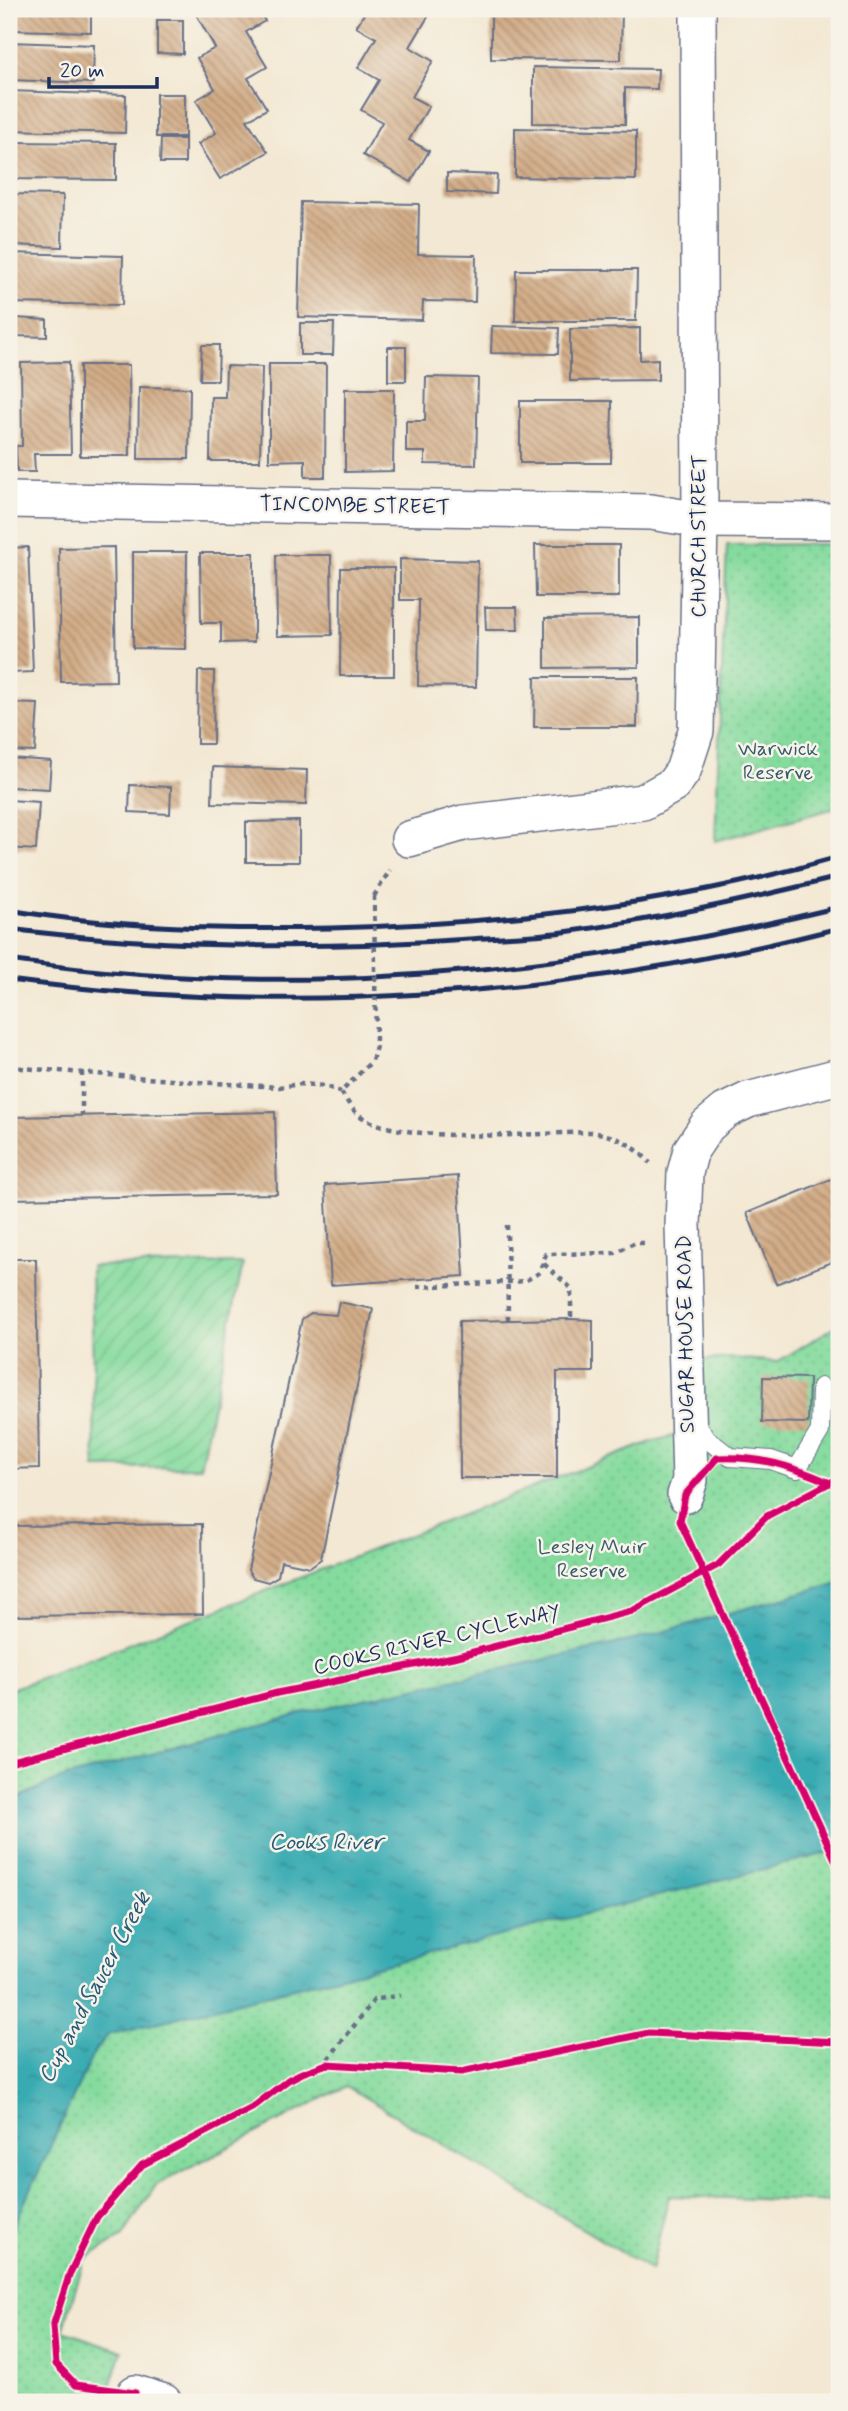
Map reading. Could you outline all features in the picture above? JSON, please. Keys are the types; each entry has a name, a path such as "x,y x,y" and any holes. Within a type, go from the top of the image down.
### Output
{"street":[{"name":"CHURCH STREET","path":"409,839 463,823 643,802 673,785 683,771 696,731 700,520 698,9"},
{"name":"TINCOMBE STREET","path":"9,500 651,512 700,520 839,521"},
{"name":"SUGAR HOUSE ROAD","path":"683,1508 690,1480 683,1244 685,1173 691,1150 707,1126 725,1111 748,1100 839,1076"}],"lane":[{"path":"687,1412 707,1439 730,1457 771,1460 797,1469 820,1431 821,1387"}],"path":[{"path":"341,1092 372,1061 376,1046 374,896"},
{"path":"9,1067 238,1085 325,1086 341,1092 358,1114 388,1129 420,1135 592,1132 613,1135 636,1148 661,1174 685,1173"},
{"path":"82,1072 82,1115"},
{"path":"507,1225 508,1321"},
{"path":"417,1287 525,1281 539,1273 546,1254 615,1253 634,1243 683,1244"},
{"path":"544,1264 571,1288 571,1319"},
{"path":"683,1508 839,1868"},
{"path":"696,1577 707,1571"},
{"path":"322,2067 374,2000 400,1995"},
{"path":"312,2070 339,2065"}],"green space":[{"name":"Warwick Reserve","path":"839,544 839,807 715,841 727,545"},
{"path":"243,1263 200,1467 95,1468 91,1266"},
{"name":"Lesley Muir Reserve","path":"839,1324 839,1582 638,1639 297,1714 57,1780 9,1802 9,1690 651,1442 688,1432 685,1361 733,1358 777,1362"},
{"path":"839,1850 839,2202 669,2196 651,2270 346,2086 156,2185 123,2236 84,2260 63,2331 122,2351 106,2402 9,2402 9,2058"}],"water":[{"name":"Cooks River","path":"839,1582 839,1850 108,2035 94,2052 9,2236 9,1802 57,1780 297,1714 638,1639"}],"building":[{"path":"9,9 91,9 91,32 9,30"},
{"path":"205,9 257,9 265,21 246,32 267,67 248,78 267,109 247,120 268,152 220,179 198,144 216,133 196,100 215,89 197,58 215,48 196,14"},
{"path":"367,9 419,9 429,15 410,47 433,61 412,97 429,106 409,140 429,151 411,182 363,155 382,122 361,110 379,80 358,68 376,38 356,27"},
{"path":"491,9 622,9 621,60 491,59"},
{"path":"157,20 183,20 183,54 157,53"},
{"path":"9,42 94,45 93,83 9,80"},
{"path":"533,67 658,69 657,89 625,88 625,124 533,123"},
{"path":"9,91 126,95 125,133 9,130"},
{"path":"156,94 185,94 185,137 156,137"},
{"path":"515,128 636,131 636,180 515,177"},
{"path":"161,139 185,139 185,163 160,163"},
{"path":"9,142 116,143 116,180 9,179"},
{"path":"447,173 497,175 496,194 447,192"},
{"path":"9,194 63,195 62,247 9,245"},
{"path":"301,202 419,204 418,254 476,255 475,302 423,301 422,320 298,317"},
{"path":"9,253 123,256 122,305 9,303"},
{"path":"516,270 637,270 636,321 515,321"},
{"path":"16,318 47,320 47,337 15,336"},
{"path":"300,323 334,323 333,355 300,355"},
{"path":"492,326 559,328 558,354 491,353"},
{"path":"640,328 640,360 658,359 658,380 570,381 570,329"},
{"path":"202,345 219,345 218,380 200,380"},
{"path":"388,347 406,347 406,381 388,381"},
{"path":"69,362 71,454 34,454 35,472 17,472 16,446 22,446 21,363"},
{"path":"269,364 326,364 325,477 305,477 305,460 269,461"},
{"path":"80,365 129,365 130,456 80,456"},
{"path":"226,366 262,367 260,461 210,461 211,397 225,397"},
{"path":"426,377 478,378 476,465 425,464 425,452 406,452 406,421 425,421"},
{"path":"139,387 190,388 189,459 138,459"},
{"path":"345,389 394,389 393,471 345,472"},
{"path":"520,401 612,401 611,463 520,463"},
{"path":"535,545 619,545 619,597 536,597"},
{"path":"28,547 33,672 9,673 9,548"},
{"path":"114,547 116,681 61,682 59,548"},
{"path":"133,552 187,552 186,649 133,648"},
{"path":"200,553 254,553 254,642 221,643 221,623 201,623"},
{"path":"276,555 331,555 332,635 277,636"},
{"path":"400,559 478,561 476,687 418,686 419,600 400,600"},
{"path":"341,568 394,568 394,676 340,676"},
{"path":"485,607 517,607 518,630 486,630"},
{"path":"639,617 639,667 545,668 545,618"},
{"path":"198,671 214,671 213,744 197,744"},
{"path":"535,677 638,677 637,727 534,727"},
{"path":"9,703 38,704 35,752 9,751"},
{"path":"9,758 51,761 49,789 9,787"},
{"path":"213,767 307,770 306,805 212,803"},
{"path":"130,785 171,787 170,814 129,812"},
{"path":"9,800 39,802 36,850 9,848"},
{"path":"299,821 299,862 246,862 246,822"},
{"path":"275,1112 277,1194 9,1199 9,1117"},
{"path":"458,1176 464,1276 331,1285 325,1185"},
{"path":"839,1176 839,1259 776,1284 747,1213"},
{"path":"9,1259 36,1259 39,1468 9,1469"},
{"path":"339,1302 373,1309 321,1559 310,1567 281,1561 278,1576 268,1582 253,1578 248,1570 302,1319 311,1313 336,1315"},
{"path":"593,1320 593,1372 557,1372 557,1478 460,1478 459,1321"},
{"path":"763,1377 809,1378 808,1423 762,1422"},
{"path":"202,1524 203,1614 9,1616 9,1526"}],"railway":[{"path":"9,910 89,921 210,928 331,928 460,922 651,900 777,874 839,857"},
{"path":"9,929 123,940 238,945 411,943 599,927 737,901 839,877"},
{"path":"9,960 113,972 217,978 322,979 426,974 531,964 634,949 839,907"},
{"path":"9,980 113,991 218,997 322,998 427,994 531,985 634,970 737,952 839,928"}],"cycle path":[{"path":"830,1483 775,1463 717,1458 685,1495 680,1521 839,1868"},
{"name":"COOKS RIVER CYCLEWAY","path":"9,1763 277,1693 458,1656 632,1611 718,1565 767,1516 839,1478"},
{"path":"135,2393 76,2385 56,2364 53,2326 70,2273 97,2217 142,2165 252,2108 288,2080 302,2073 327,2064 461,2072 649,2033 839,2042"}],"water label":[{"name":"Cup and Saucer Creek","path":"95,1988"}]}
